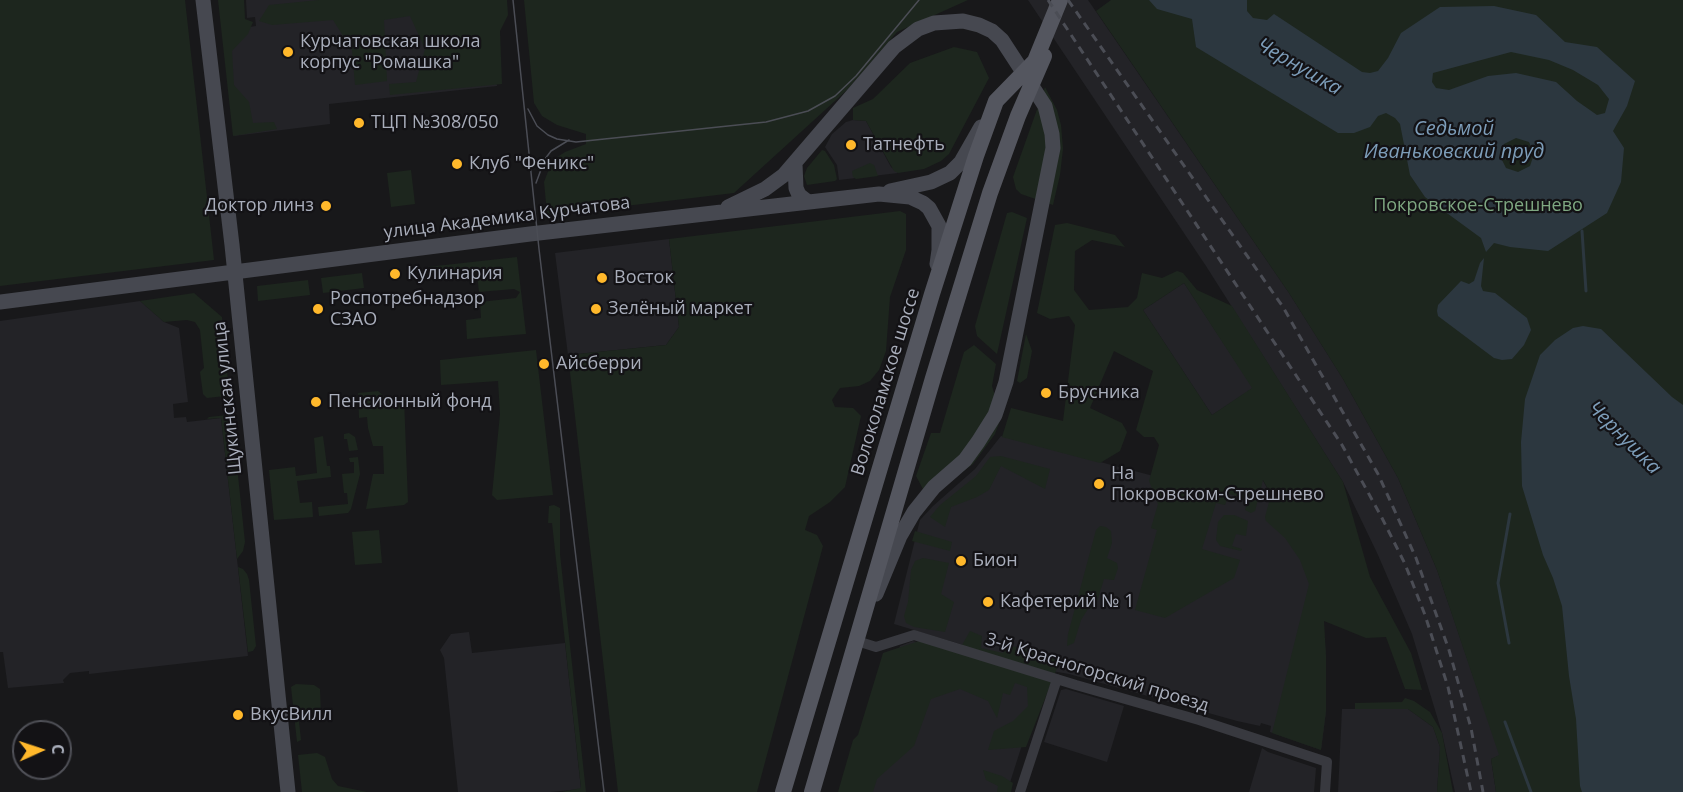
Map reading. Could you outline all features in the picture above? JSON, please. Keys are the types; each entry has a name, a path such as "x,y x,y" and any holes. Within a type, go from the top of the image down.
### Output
{"main road":[{"name":"Щукинская улица","path":"203,0 288,792"},
{"name":"Волоколамское шоссе","path":"812,792 859,638 933,378 990,194 1060,0"},
{"name":"Волоколамское шоссе","path":"783,792 932,294 996,101 1037,64 1068,0"},
{"path":"718,213 765,189 795,164 886,57 905,38 918,29 934,23 963,21 992,31 1002,40 1036,91 1049,118 1053,148 1049,174 1006,382 995,415 964,460 934,487 914,512 900,536 859,638"},
{"path":"879,194 931,182 950,173 961,162 996,101"},
{"path":"795,164 797,190 808,202"},
{"name":"улица Академика Курчатова","path":"0,302 879,194 917,200 928,208 936,220 939,250 932,294"}],"street":[{"name":"3-й Красногорский проезд","path":"859,638 876,646 914,635 1199,720 1327,762 1325,792"},
{"path":"1020,792 1057,679"}],"shaded area":[{"path":"246,0 488,0 497,86 329,104 330,124 234,136 223,31 256,26 255,17 247,18"},
{"path":"1028,0 1088,0 1289,293 1343,379 1398,478 1437,570 1500,755 1491,759 1496,792 1455,792 1442,733 1412,634 1343,482 1206,266"},
{"path":"866,121 891,167 898,173 839,180 837,165 825,147 832,134 846,122"},
{"path":"669,239 679,327 666,345 568,355 555,253"},
{"path":"1184,283 1253,388 1212,415 1143,310"},
{"path":"140,301 164,322 179,328 188,402 173,404 174,418 186,417 187,422 221,418 248,656 89,674 89,671 70,673 63,680 64,683 8,688 3,652 0,652 0,321"},
{"path":"1001,436 1165,479 1262,479 1271,495 1307,530 1323,620 1326,656 1326,711 1321,750 1270,732 1271,726 1261,723 1260,726 1237,721 1069,674 1046,670 894,624 920,520 975,469"},
{"path":"469,632 472,653 565,643 581,789 550,792 458,792 444,658 440,650 451,634"},
{"path":"913,641 1042,682 1007,792 853,792 900,646"},
{"path":"1066,689 1124,706 1107,762 1044,742 1061,690"},
{"path":"1342,709 1408,709 1433,727 1440,747 1437,792 1338,792"},
{"path":"1262,748 1316,768 1314,792 1249,792"}],"green space":[{"path":"0,0 185,0 214,260 0,286"},
{"path":"218,0 244,0 245,19 253,22 248,34 232,51 234,85 249,102 253,123 274,122 277,129 233,136"},
{"path":"319,0 507,0 508,15 500,31 502,84 390,95 389,84 416,82 425,49 410,16 384,20 387,81 355,85 352,50 333,20 272,25 259,21 269,5"},
{"path":"524,0 968,0 897,32 847,90 734,193 550,215 547,213 544,182 549,169 556,158 586,144 586,134 557,125 542,116 534,103"},
{"name":"Покровское-Стрешнево","path":"1111,0 1683,0 1683,792 1496,792 1491,759 1499,755 1437,570 1398,478 1343,379 1289,293 1096,11"},
{"path":"954,47 977,52 989,78 949,154 941,161 924,169 898,173 894,171 866,121 853,120 853,108 873,99 910,63"},
{"path":"1045,87 1057,110 1063,149 1053,205 1021,194 1016,189 1013,177"},
{"path":"822,150 834,165 837,179 807,185 804,176 807,168"},
{"path":"870,163 874,165 878,176 856,179 853,177 852,171"},
{"path":"411,170 415,204 391,207 387,173"},
{"path":"900,211 906,214 906,250 890,297 886,351 879,370 870,381 859,386 840,388 832,400 835,407 853,408 861,416 845,487 830,502 809,516 805,530 817,535 823,546 757,792 618,792 568,355 666,345 679,327 669,239"},
{"path":"1012,212 1027,218 997,354 977,336 975,326 1007,213"},
{"path":"1067,223 1115,235 1125,247 1092,240 1075,251 1074,290 1089,310 1128,307 1137,298 1142,273 1162,278 1177,271 1183,273 1197,290 1232,306 1343,482 1370,577 1411,653 1422,690 1405,689 1386,637 1366,638 1324,621 1326,711 1321,750 1272,733 1309,584 1300,560 1285,538 1266,521 1271,495 1263,480 1255,511 1251,513 1245,510 1248,499 1229,494 1225,505 1216,503 1202,549 1240,560 1234,578 1165,618 1135,610 1157,530 1151,528 1158,504 1149,481 1159,445 1154,437 1144,437 1136,430 1153,371 1114,351 1090,408 1122,423 1127,432 1120,451 1100,463 1002,437 1011,408 1063,421 1075,325 1069,316 1050,319 1037,313 1055,225","holes":["1184,283 1252,388 1212,415 1143,310"]},
{"path":"517,257 526,334 467,339 466,320 481,318 480,302 516,298 520,292 514,289 479,292 477,274 474,270 441,272 431,277 427,276 425,270 427,267"},
{"path":"362,273 364,288 323,293 321,278"},
{"path":"308,280 310,295 258,301 257,286"},
{"path":"194,293 222,317 229,392 225,396 207,398 203,394 200,372 204,368 200,330 195,322 187,320 164,322 140,301"},
{"path":"1026,334 1032,351 1027,378 1020,383 1017,381"},
{"path":"974,345 996,364 992,386 996,399 1006,404 995,434 973,464 941,488 924,491 916,476 931,433 940,433 964,352"},
{"path":"536,350 553,495 497,500 492,495 500,414 498,381 441,385 440,360"},
{"path":"378,391 388,400 404,398 408,502 404,505 366,509 373,474 384,474 383,446 373,446 367,417 359,418 358,393"},
{"path":"228,415 232,419 245,542 243,551 237,559 221,418 207,419"},
{"path":"349,433 355,437 358,450 349,451 344,434"},
{"path":"323,436 327,466 330,466 331,477 297,481 300,503 312,502 313,517 274,520 269,470 295,467 296,476 317,473 314,438"},
{"path":"1001,456 1050,469 1045,489 1001,466 989,490 951,507 945,527 930,517 940,505 976,476 990,457"},
{"path":"358,457 360,474 351,509 348,513 319,516 318,507 348,504 342,474 354,473 354,462 350,462 349,458"},
{"path":"554,505 560,508 560,554 586,792 562,792 581,788 552,523 548,523 549,506"},
{"path":"1224,515 1234,515 1248,521 1246,536 1236,534 1232,546 1242,549 1241,551 1220,546 1216,540 1218,522"},
{"path":"1100,526 1111,531 1112,543 1107,558 1117,563 1118,568 1114,580 1104,579 1095,608 1088,609 1081,620 1074,643 1067,646 1068,634 1096,530"},
{"path":"379,530 382,563 355,565 352,532"},
{"path":"915,531 952,542 950,551 912,541"},
{"path":"923,558 949,563 941,594 954,602 945,632 914,627 906,623 904,616 908,602 911,570 915,561"},
{"path":"238,567 243,569 249,580 256,646 253,651 248,652"},
{"path":"970,631 982,636 981,648 1003,653 1006,645 1047,653 1059,663 1026,747 988,750 994,731 1013,721 1028,706 1027,687 1015,683 1010,695 1003,693 997,718 988,701 960,689 931,699 914,746 877,779 873,792 838,792 883,653 919,641 958,652"},
{"path":"296,684 314,685 320,689 321,715 320,718 313,719 311,711 298,712 301,740 297,742 291,687"},
{"path":"1405,698 1430,712 1442,733 1453,792 1437,792 1440,747 1433,727 1408,709 1355,709 1355,703 1402,702"},
{"path":"317,753 325,757 332,779 338,786 367,792 302,792 298,755"},
{"path":"983,770 1002,776 1013,783 1011,792 997,792 998,786 986,780"}],"water":[{"name":"Седьмой Иваньковский пруд","path":"1149,0 1247,0 1247,11 1253,18 1267,20 1274,14 1362,72 1370,73 1378,71 1388,58 1401,33 1440,7 1494,6 1536,15 1565,42 1597,47 1635,81 1627,106 1613,131 1624,148 1621,182 1607,213 1548,251 1494,243 1486,252 1481,238 1425,197 1410,175 1400,124 1395,118 1386,113 1378,116 1370,127 1354,133 1338,133 1196,47 1192,19 1157,9","holes":["1511,52 1549,60 1573,70 1598,85 1609,99 1605,113 1597,115 1556,82 1516,73 1488,76 1449,90 1436,88 1432,82 1433,73","1516,138 1529,142 1534,154 1530,166 1518,172 1506,168 1500,156 1504,144"]},
{"path":"1484,258 1481,286 1483,291 1495,293 1527,318 1531,330 1524,345 1512,359 1494,358 1438,316 1438,305 1461,281 1469,284 1474,281"},
{"name":"Чернушка","path":"1583,326 1601,329 1683,405 1683,792 1582,792 1580,786 1576,719 1562,606 1543,555 1522,486 1521,442 1525,399 1540,355 1555,340 1573,328"}],"waterway":[{"path":"1582,231 1586,291"},
{"path":"1509,643 1498,583 1510,514"},
{"path":"1505,722 1531,792"}],"tram line":[{"path":"513,0 539,249 604,792"},
{"path":"528,109 537,126 548,135 576,142 766,122 808,111 835,96 856,76 919,0"},
{"path":"536,183 545,159 551,151 569,140"}],"railway":[{"path":"1048,0 1342,445 1381,516 1405,564 1425,615 1448,687 1471,792"},
{"path":"1068,0 1283,307 1378,474 1416,558 1449,650 1471,728 1483,792"}],"place":[{"name":"Курчатовская школа корпус \"Ромашка\"","path":"288,52"},
{"name":"ТЦП №308/050","path":"359,123"},
{"name":"Татнефть","path":"851,145"},
{"name":"Клуб \"Феникс\"","path":"457,164"},
{"name":"Доктор линз","path":"326,206"},
{"name":"Кулинария","path":"395,274"},
{"name":"Восток","path":"602,278"},
{"name":"Роспотребнадзор СЗАО","path":"318,309"},
{"name":"Зелёный маркет","path":"596,309"},
{"name":"Айсберри","path":"544,364"},
{"name":"Брусника","path":"1046,393"},
{"name":"Пенсионный фонд","path":"316,402"},
{"name":"На Покровском-Стрешнево","path":"1099,484"},
{"name":"Бион","path":"961,561"},
{"name":"Кафетерий № 1","path":"988,602"},
{"name":"ВкусВилл","path":"238,715"}]}
